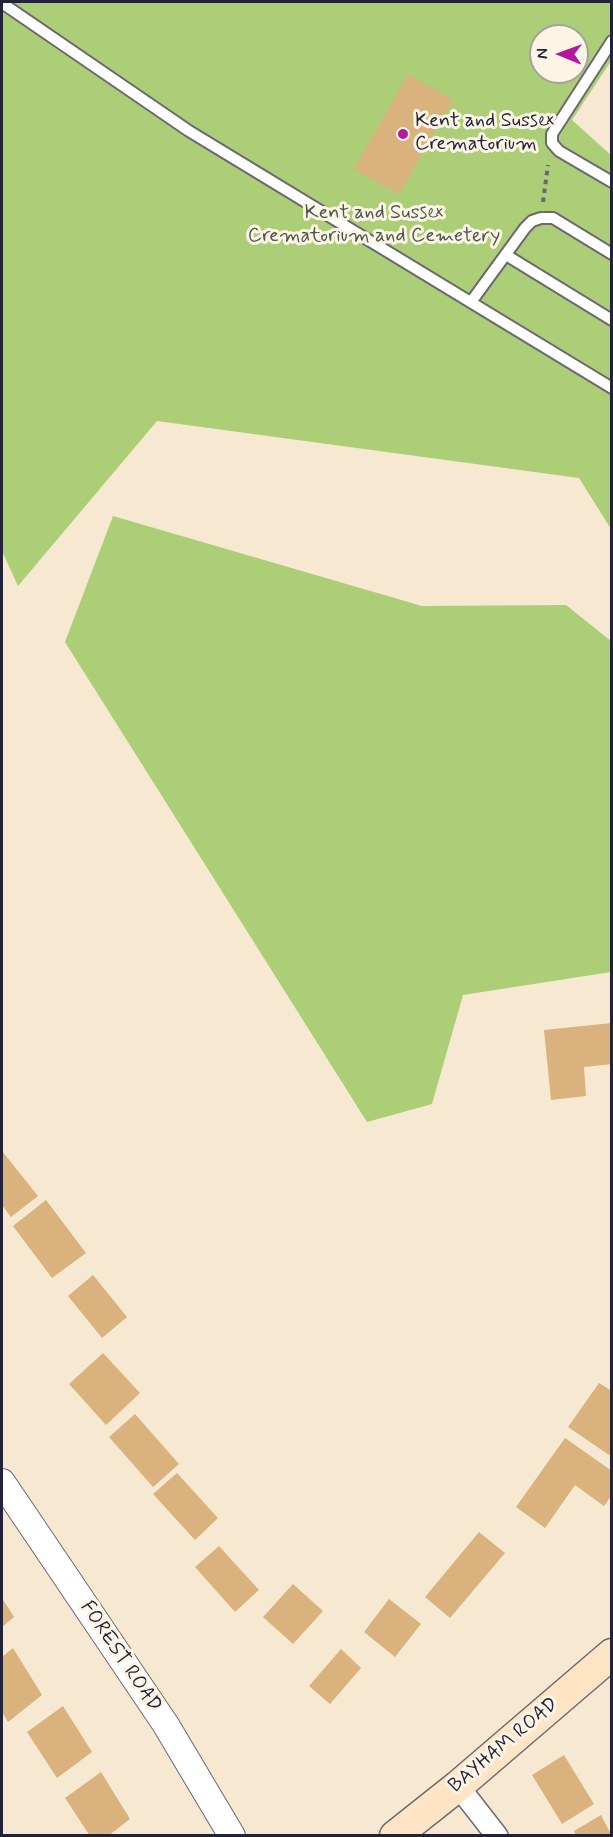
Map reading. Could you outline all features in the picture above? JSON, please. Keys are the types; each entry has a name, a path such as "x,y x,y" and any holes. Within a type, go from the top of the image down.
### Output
{"main road":[{"name":"BAYHAM ROAD","path":"394,1836 458,1786 612,1654"}],"street":[{"name":"FOREST ROAD","path":"2,1482 166,1725 232,1836"},
{"path":"458,1786 498,1836"}],"lane":[{"path":"2,3 189,131 612,388"},
{"path":"612,41 552,134 552,143 559,151 612,182"},
{"path":"471,302 532,221 552,218 612,254"},
{"path":"506,255 612,320"}],"path":[{"path":"541,218 552,143"}],"green space":[{"name":"Kent and Sussex Crematorium and Cemetery","path":"2,2 611,2 611,61 572,120 611,155 611,529 579,478 157,421 18,586 2,551"},
{"path":"113,516 422,606 566,605 611,641 611,972 463,995 432,1104 367,1122 65,642"}],"building":[{"name":"Kent and Sussex Crematorium","path":"408,74 453,100 399,194 354,169"},
{"path":"612,1023 612,1064 584,1067 586,1096 551,1100 544,1030"},
{"path":"2,1151 38,1196 11,1217 2,1205"},
{"path":"46,1200 86,1253 52,1278 13,1226"},
{"path":"93,1275 127,1317 102,1338 68,1296"},
{"path":"103,1353 140,1393 106,1425 69,1384"},
{"path":"599,1383 612,1391 612,1452 609,1455 568,1427"},
{"path":"135,1414 179,1464 153,1487 109,1437"},
{"path":"565,1438 612,1471 612,1495 604,1506 575,1485 545,1528 516,1507"},
{"path":"177,1473 218,1518 195,1540 153,1494"},
{"path":"479,1532 505,1553 450,1618 425,1597"},
{"path":"219,1546 259,1590 235,1612 195,1567"},
{"path":"293,1584 323,1611 293,1644 263,1617"},
{"path":"2,1598 14,1617 2,1627"},
{"path":"389,1599 421,1624 395,1657 364,1632"},
{"path":"13,1648 42,1695 8,1722 2,1712 2,1657"},
{"path":"341,1649 361,1668 330,1704 309,1686"},
{"path":"63,1706 92,1752 57,1778 27,1732"},
{"path":"564,1755 594,1804 562,1824 532,1775"},
{"path":"101,1772 130,1819 108,1836 90,1836 65,1798"},
{"path":"601,1815 612,1836 576,1836 574,1831"}],"place":[{"name":"Kent and Sussex Crematorium","path":"403,134"}]}
